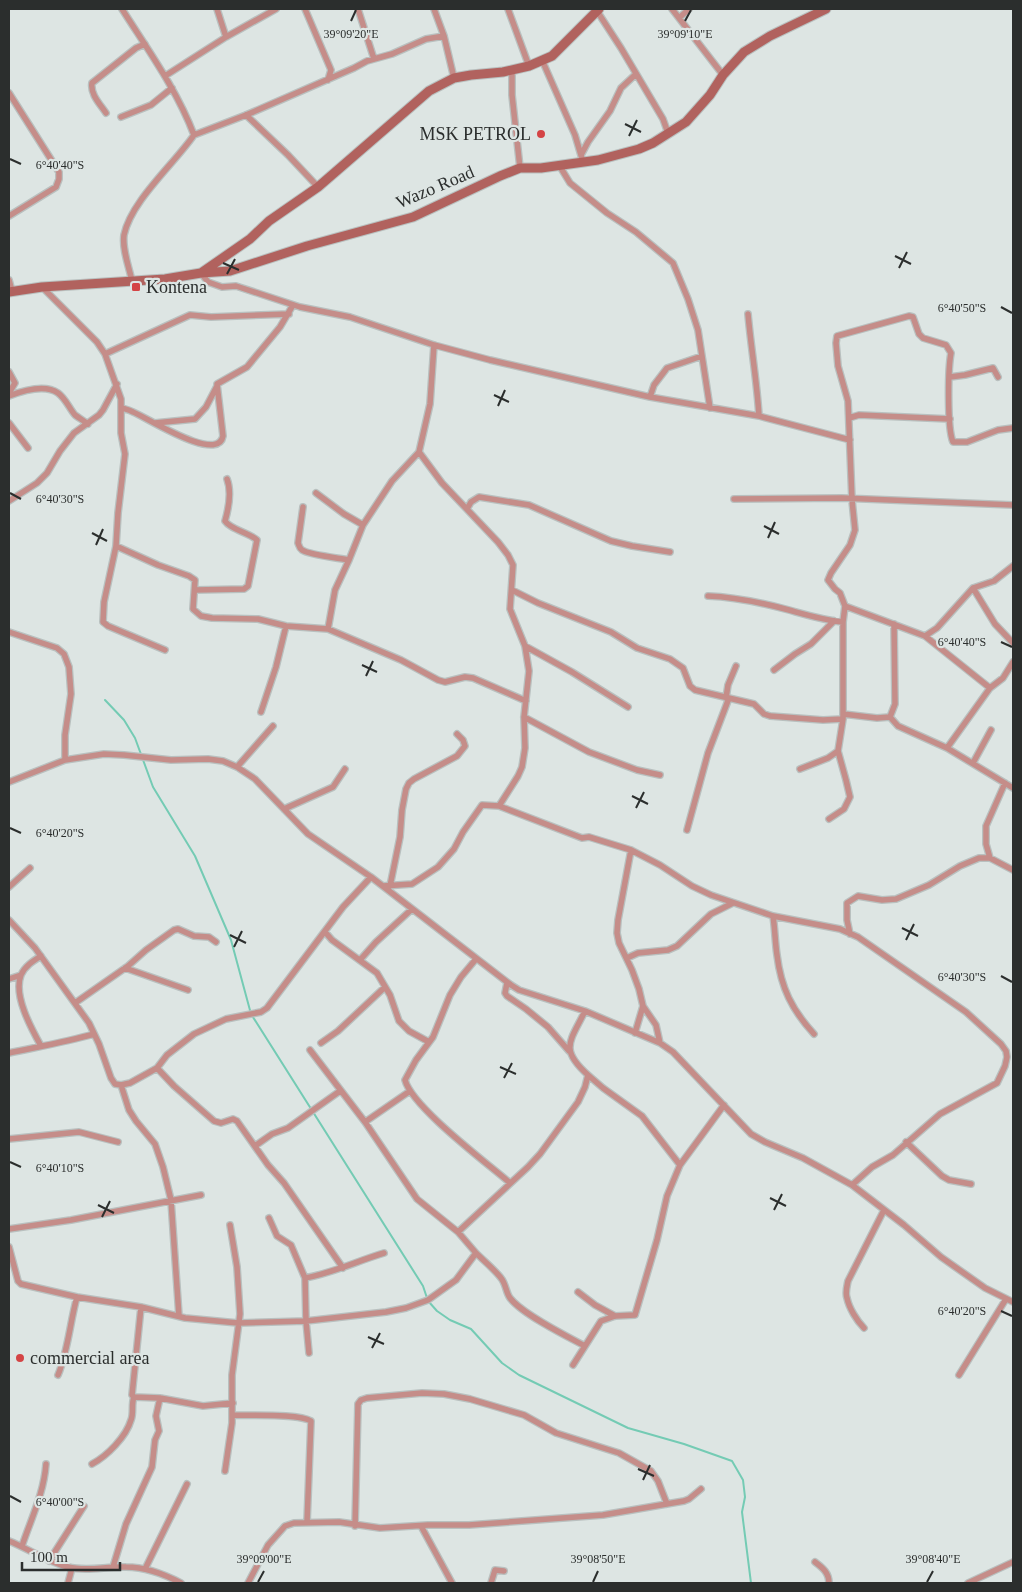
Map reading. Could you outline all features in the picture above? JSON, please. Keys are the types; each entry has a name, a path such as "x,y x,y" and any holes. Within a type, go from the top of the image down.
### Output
{"main road":[{"name":"Wazo Road","path":"10,292 42,287 165,279 201,273 230,271 307,246 412,217 520,168 559,165 582,158 618,155 639,149 653,143 686,122 710,95 722,75 744,52 826,9"},
{"path":"201,273 250,239 268,221 318,187 428,91 454,78 471,74 512,70 529,66 552,56 598,10"}],"street":[{"path":"122,9 172,88 194,135"},
{"path":"216,9 226,37"},
{"path":"165,76 226,37 276,9"},
{"path":"305,9 331,70 328,80"},
{"path":"358,9 374,59"},
{"path":"434,9 444,36 454,78"},
{"path":"508,9 529,66"},
{"path":"672,9 722,75"},
{"path":"679,18 688,9"},
{"path":"598,10 663,119 668,133"},
{"path":"132,281 126,257 124,237 128,226 147,192 194,135 246,115 374,59 392,54 426,39 444,36"},
{"path":"106,113 94,95 92,83 136,48 144,44"},
{"path":"542,60 575,135 582,158"},
{"path":"512,70 512,95 520,168"},
{"path":"582,158 588,142 610,111 621,88 636,74"},
{"path":"121,117 151,105 172,88"},
{"path":"9,93 59,172 56,187 9,216"},
{"path":"246,115 318,187"},
{"path":"559,165 570,184 636,232 673,263 688,299 696,325 710,408"},
{"path":"201,273 208,282 222,287 236,286 293,305 350,317 434,345 490,360 650,397 759,416 850,440"},
{"path":"9,280 10,292"},
{"path":"42,287 87,331 105,354 122,408 120,433 125,454 116,546 104,602 103,622 108,626 165,650"},
{"path":"155,423 195,419 206,407 219,382 247,367 270,341 293,305"},
{"path":"105,354 190,315 211,317 289,314"},
{"path":"748,314 751,348 758,385 759,416"},
{"path":"829,819 844,809 850,797 838,751 843,717 843,622 845,606 840,593 834,589 828,580 850,545 855,530 848,401 838,366 836,343 838,336 909,316 913,317 919,334 923,338 946,345 951,353 950,419 953,442 967,442 998,430 1013,428"},
{"path":"328,629 335,590 364,525 392,481 419,452 430,404 434,345"},
{"path":"650,397 654,385 667,368 702,356"},
{"path":"950,377 993,368 998,377"},
{"path":"9,372 15,383 9,395"},
{"path":"9,501 37,483 74,433 88,424 103,410 116,384"},
{"path":"122,408 155,423 168,432 209,445 218,444 223,436 217,386"},
{"path":"9,395 22,391 42,389 56,392 75,414 88,424"},
{"path":"849,418 859,415 950,419"},
{"path":"9,423 28,448"},
{"path":"419,452 442,483 508,555 513,565 510,609 525,646 529,671 524,716 522,767 513,785 498,806"},
{"path":"195,590 244,589 248,586 257,540 250,534 228,526 225,521 228,512 230,489 227,479"},
{"path":"316,493 344,514 364,525"},
{"path":"467,509 471,502 479,497 529,505 611,541 670,552"},
{"path":"734,500 842,498 852,500 1013,505"},
{"path":"303,507 298,543 300,548 318,554 349,560"},
{"path":"116,546 195,580 193,609 201,616 258,619 286,626 328,629 401,660 438,680 445,682 466,677 473,678 526,701"},
{"path":"925,636 937,628 973,588 994,581 1013,566"},
{"path":"973,588 995,624 1013,643"},
{"path":"512,590 538,603 611,632 637,648 670,659 683,668 690,686 694,690 754,704 764,714 823,720 843,717 890,717"},
{"path":"708,596 760,604 824,620 843,622"},
{"path":"845,606 925,636 990,688"},
{"path":"774,670 811,644 834,621"},
{"path":"890,717 894,704 894,624"},
{"path":"261,712 276,667 286,626"},
{"path":"9,632 57,648 64,654 69,667 71,694 65,735 64,760"},
{"path":"525,646 572,672 628,707"},
{"path":"947,748 990,688 1003,678 1013,662"},
{"path":"687,830 708,753 728,698 728,684 736,666"},
{"path":"524,716 588,752 637,770 660,775"},
{"path":"890,717 898,726 947,748 1010,786 986,826 986,844 990,858"},
{"path":"237,766 272,726"},
{"path":"973,763 991,730"},
{"path":"390,886 400,837 402,810 409,782 461,753 465,746 463,740 457,734"},
{"path":"800,769 828,758 838,751"},
{"path":"9,782 64,760 88,756 124,755 171,760 208,759 237,766 255,779 308,834 371,877 507,983 526,993 585,1011 660,1042 673,1052 751,1134 803,1158 852,1185 941,1257 985,1288 1013,1302"},
{"path":"284,809 333,787 345,770"},
{"path":"383,886 412,884 438,867 454,849 463,832 482,805 498,806 582,838 589,837 630,850 660,865 692,886 733,903 774,916 840,929 865,942 966,1012 988,1030 1006,1051 1006,1066 996,1083 940,1114 893,1154 872,1167 852,1185"},
{"path":"630,850 618,920 619,943 639,989 643,1006 656,1025 660,1042"},
{"path":"850,934 847,920 847,902 852,898 858,896 882,900 896,899 929,885 972,860 990,858 1013,870"},
{"path":"9,887 30,868"},
{"path":"120,1086 146,1076 157,1068 167,1055 194,1034 226,1019 261,1012 267,1008 343,907 371,877"},
{"path":"627,958 638,953 668,950 677,946 711,914 733,903"},
{"path":"360,960 376,942 412,909"},
{"path":"774,916 776,954 789,1002 799,1018 814,1034"},
{"path":"9,920 41,956 75,1003 94,1034 111,1078 115,1084 120,1086 129,1110 155,1144 160,1156 171,1200 179,1316"},
{"path":"75,1003 125,968 174,930 181,930 194,936 208,937 216,942"},
{"path":"325,932 332,940 377,973 392,1002 399,1021 409,1031 429,1042"},
{"path":"41,956 30,963 21,975 19,987 20,999 41,1046"},
{"path":"476,959 461,977 450,995 437,1029 405,1080 410,1091 447,1130 510,1183"},
{"path":"125,968 188,990"},
{"path":"9,979 21,975"},
{"path":"507,983 506,996 548,1027 588,1075 642,1116 680,1165"},
{"path":"321,1043 338,1031 385,987"},
{"path":"635,1033 643,1006"},
{"path":"569,1051 570,1042 585,1011"},
{"path":"9,1053 66,1042 94,1034"},
{"path":"310,1050 365,1122 417,1199 458,1232 501,1278 507,1288 509,1298 536,1318 585,1346"},
{"path":"157,1068 180,1092 214,1121 221,1123 233,1119 237,1121 268,1165 284,1183 343,1268"},
{"path":"458,1232 540,1154 578,1102 588,1075"},
{"path":"255,1146 272,1134 288,1128 340,1090"},
{"path":"365,1122 410,1091"},
{"path":"573,1365 599,1323 604,1319 615,1316 634,1315 657,1240 667,1196 680,1165 724,1105"},
{"path":"9,1139 79,1132 118,1142"},
{"path":"906,1142 942,1176 949,1180 970,1184"},
{"path":"9,1229 71,1220 201,1195"},
{"path":"864,1328 860,1324 847,1298 846,1292 848,1281 884,1210"},
{"path":"269,1218 276,1236 291,1245 305,1278 309,1352"},
{"path":"225,1471 233,1415 232,1376 240,1314 237,1267 230,1226"},
{"path":"9,1247 11,1262 21,1284 77,1297 141,1307 179,1316 238,1323 306,1321 406,1308 428,1300 456,1280 476,1253"},
{"path":"305,1278 343,1268 356,1261 384,1252"},
{"path":"578,1292 595,1306 615,1316"},
{"path":"58,1375 66,1351 77,1297"},
{"path":"960,1375 1006,1299"},
{"path":"92,1464 110,1452 131,1422 134,1397 132,1391 141,1307"},
{"path":"355,1526 358,1404 361,1400 368,1398 422,1393 470,1398 516,1412 564,1436 619,1454 655,1475 666,1504"},
{"path":"134,1397 160,1398 203,1406 233,1404"},
{"path":"113,1567 126,1524 152,1467 159,1431 156,1416 160,1398"},
{"path":"233,1415 289,1416 307,1418 311,1421 307,1522"},
{"path":"22,1546 39,1498 46,1464"},
{"path":"145,1569 187,1484"},
{"path":"248,1583 268,1545 286,1526 294,1523 339,1522 355,1526 380,1528 469,1525 603,1515 689,1499 701,1489"},
{"path":"50,1561 84,1506"},
{"path":"421,1526 452,1583"},
{"path":"9,1541 50,1561 72,1568 94,1570 127,1566 145,1569 181,1583"},
{"path":"815,1562 825,1570 829,1583"},
{"path":"968,1583 1013,1562"},
{"path":"68,1583 72,1568"},
{"path":"491,1583 495,1570 504,1570"}],"waterway":[{"path":"105,700 124,720 135,738 153,787 195,856 231,940 251,1014 423,1286 427,1298"},
{"path":"429,1302 437,1311 450,1320 471,1329 502,1363 519,1375 628,1428 684,1444 732,1461 743,1480 745,1497 742,1512 751,1583"}],"place":[{"name":"MSK PETROL","path":"541,134"},
{"name":"Kontena","path":"136,287"},
{"name":"commercial area","path":"20,1358"}]}
